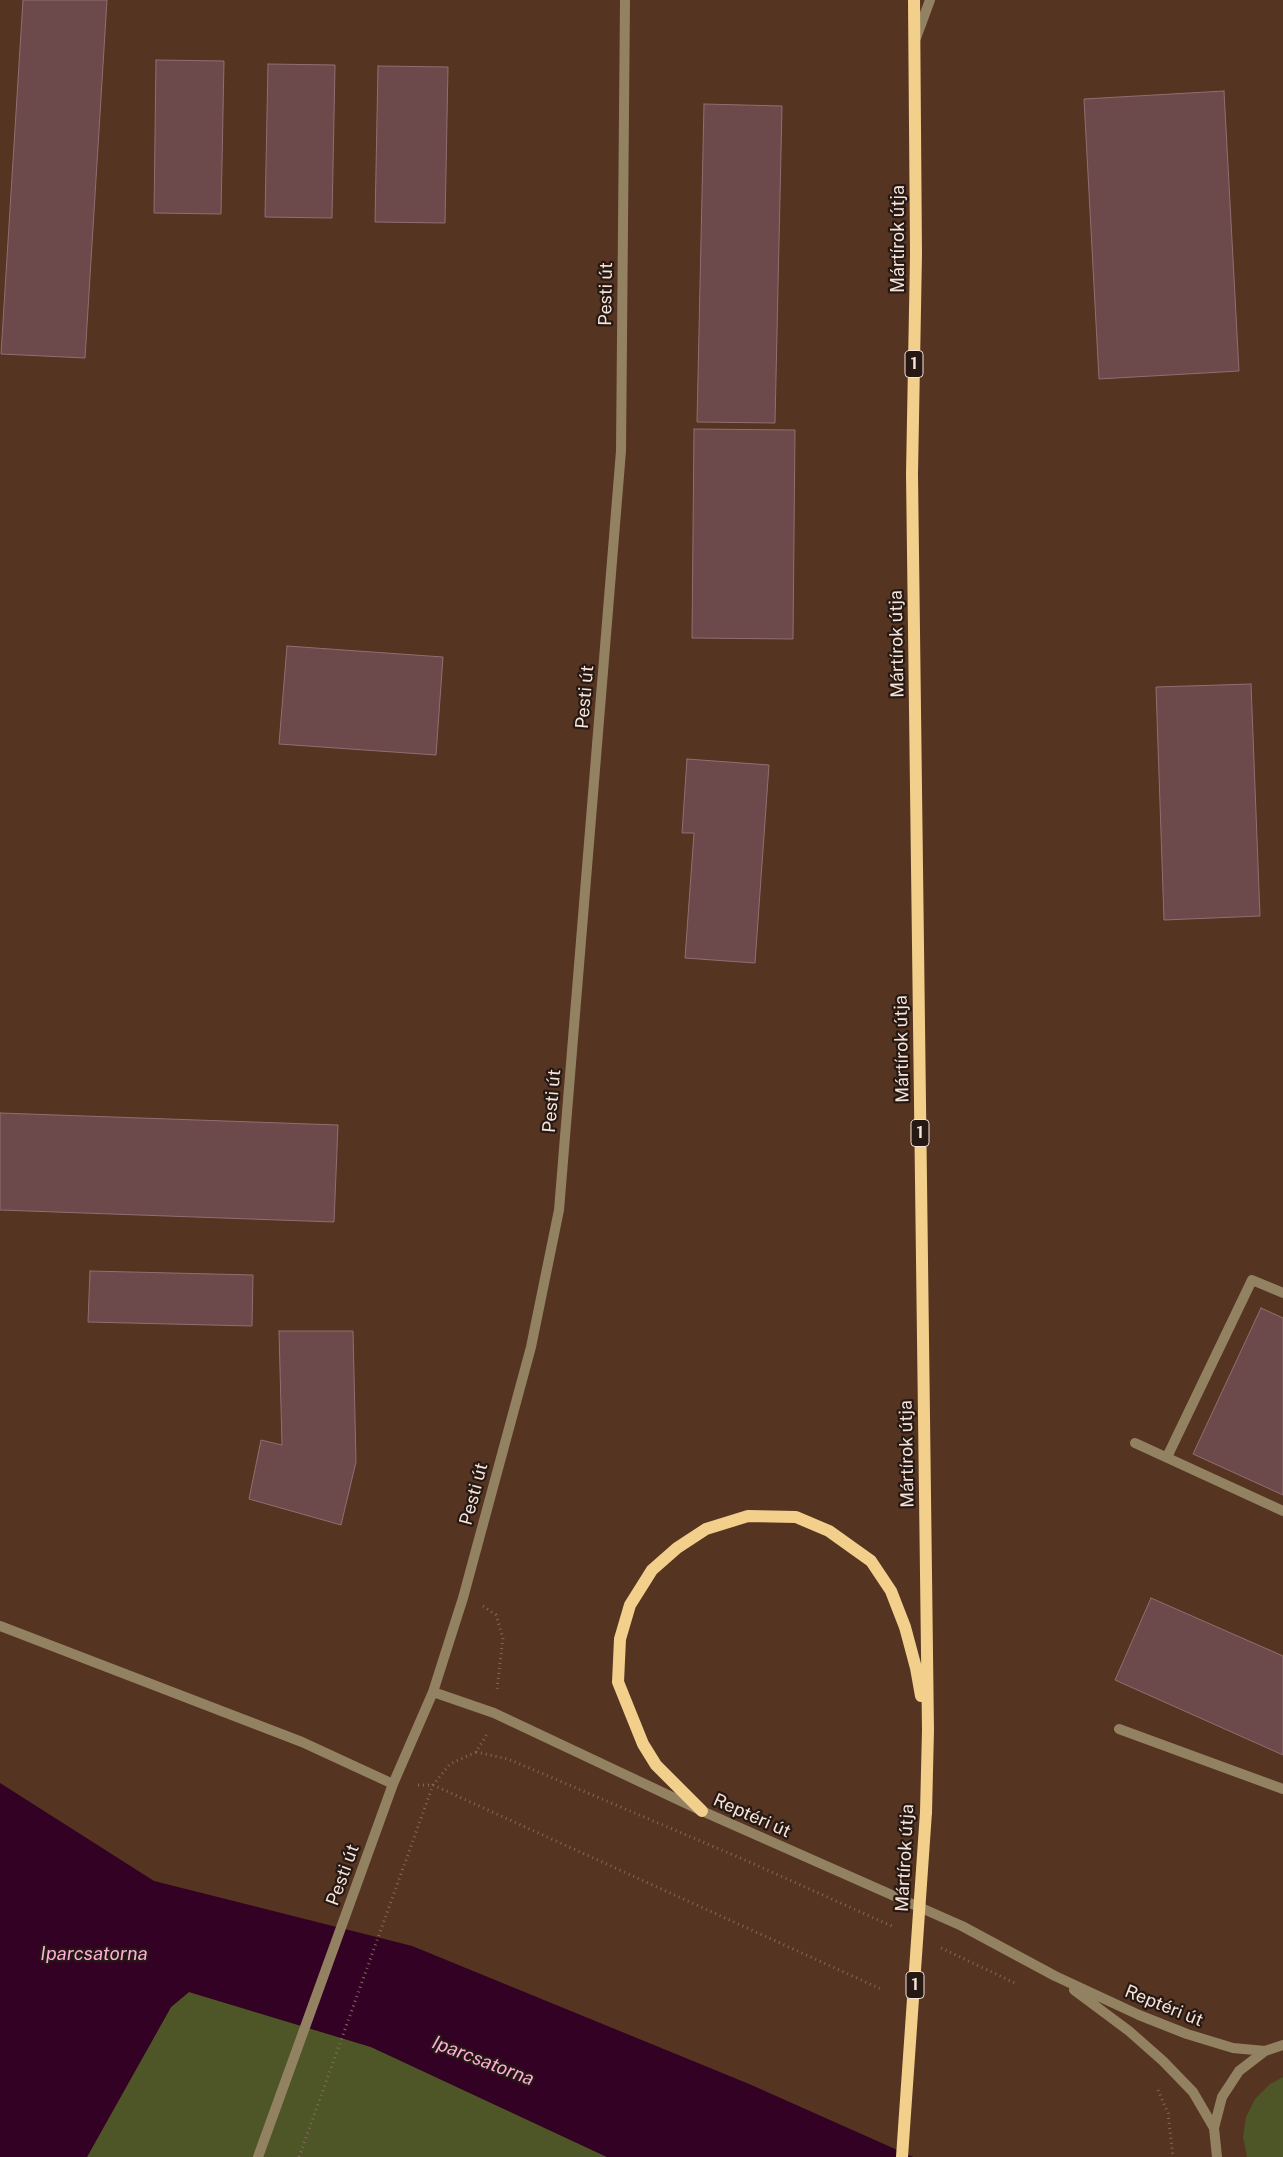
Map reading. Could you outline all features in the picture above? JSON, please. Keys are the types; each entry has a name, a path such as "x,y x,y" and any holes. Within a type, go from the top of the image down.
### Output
{"main road":[{"name":"Mártírok útja","path":"902,2157 926,1812 928,1730 912,474 916,254 914,0"},
{"path":"702,1811 652,1758 643,1744 618,1682 620,1639 630,1605 652,1570 677,1548 706,1529 748,1516 796,1517 829,1530 871,1561 891,1592 904,1627 916,1668 928,1730"}],"street":[{"name":"Pesti út","path":"258,2157 393,1784 433,1692 463,1598 528,1357 559,1210 621,451 625,0"},
{"path":"915,42 930,0"},
{"path":"1167,1457 1252,1280 1283,1293"},
{"path":"1135,1443 1283,1511"},
{"path":"0,1626 302,1742 393,1784"},
{"name":"Reptéri út","path":"433,1692 494,1713 702,1811 962,1926 1055,1976 1140,2015 1187,2034 1233,2048 1265,2052"},
{"path":"1119,1729 1283,1789"},
{"name":"Reptéri út","path":"1055,1976 1129,2031 1162,2061 1193,2092 1214,2128"},
{"path":"1217,2157 1214,2128 1222,2097 1240,2071 1265,2052 1283,2045"}],"path":[{"path":"476,1752 508,1759 746,1860 899,1930"},
{"path":"299,2157 433,1785 880,1989"},
{"path":"936,1946 1024,1988"},
{"path":"1152,2084 1158,2090 1168,2113 1173,2157"}],"shaded area":[{"path":"0,0 1283,0 1283,2157 913,2157 749,2084 412,1946 154,1881 0,1783"}],"green space":[{"path":"189,1992 371,2047 607,2157 87,2157 171,2007"},
{"path":"1283,2077 1283,2157 1247,2157 1243,2137 1246,2117 1255,2099 1270,2084"}],"water":[{"name":"Iparcsatorna","path":"0,1783 154,1881 412,1946 749,2084 913,2157 607,2157 371,2047 189,1992 171,2007 87,2157 0,2157"}],"building":[{"path":"23,0 107,0 85,358 1,354"},
{"path":"156,60 224,61 221,214 154,213"},
{"path":"268,64 335,65 332,218 265,217"},
{"path":"378,66 448,67 445,223 375,222"},
{"path":"1224,91 1239,371 1099,379 1084,99"},
{"path":"704,104 782,106 775,423 697,422"},
{"path":"694,429 795,430 793,639 692,638"},
{"path":"287,646 443,657 436,755 279,744"},
{"path":"1251,684 1260,916 1164,920 1156,687"},
{"path":"687,759 769,765 755,963 685,958 694,833 682,833"},
{"path":"0,1113 338,1125 334,1222 0,1210"},
{"path":"90,1271 253,1275 252,1326 88,1322"},
{"path":"1261,1308 1283,1318 1283,1495 1193,1454"},
{"path":"279,1331 353,1331 356,1462 341,1525 249,1499 261,1440 282,1445"},
{"path":"1151,1598 1283,1656 1283,1755 1115,1680"}]}
